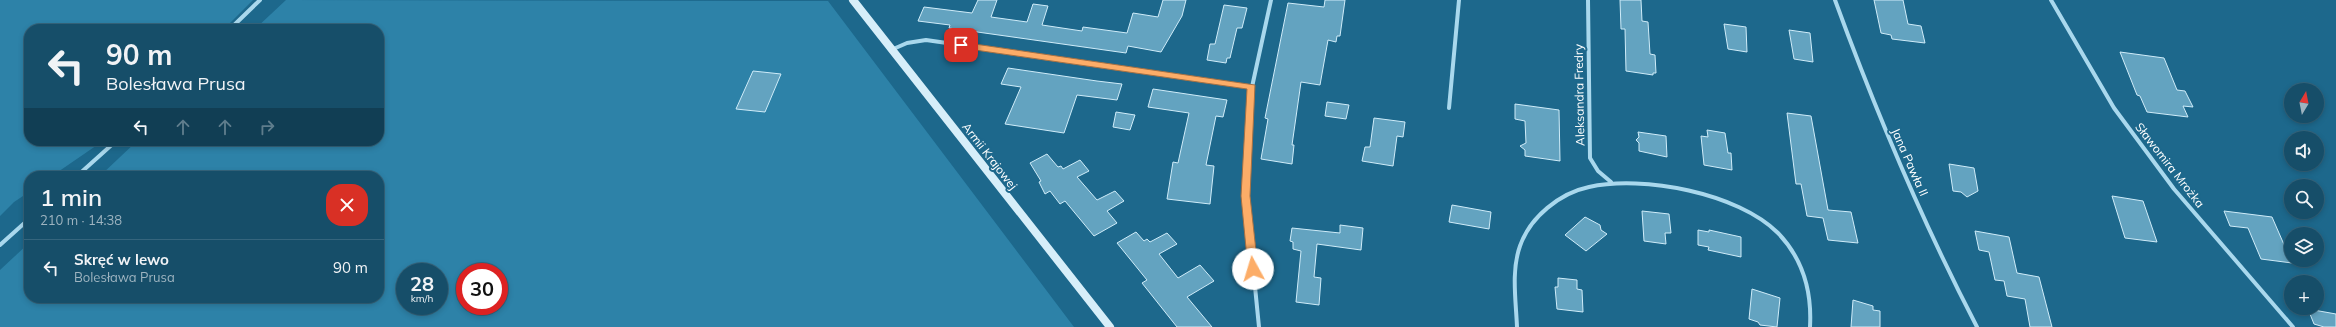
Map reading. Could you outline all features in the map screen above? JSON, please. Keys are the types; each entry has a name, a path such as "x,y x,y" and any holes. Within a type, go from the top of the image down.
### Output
{"street":[{"path":"235,24 260,0"},
{"name":"Armii Krajowej","path":"853,0 1110,327"},
{"path":"1259,327 1246,196 1252,87 1270,0"},
{"path":"1449,108 1459,0"},
{"name":"Aleksandra Fredry","path":"1588,0 1590,158 1598,171 1611,182"},
{"name":"Jana Pawła II","path":"1835,0 1866,86 1898,162 1938,249 1977,327"},
{"name":"Sławomira Mrożka","path":"2051,0 2114,108 2174,189 2293,327"},
{"path":"891,50 907,43 926,40 1252,87"},
{"path":"83,171 110,146"},
{"path":"1517,327 1515,272 1518,251 1525,235 1542,214 1560,199 1577,190 1611,182 1634,183 1693,192 1715,198 1749,211 1773,229 1802,266 1810,289 1810,327"},
{"path":"0,245 24,223"}],"shaded area":[{"path":"0,0 253,0 229,24 24,24 24,146 96,146 59,171 24,171 24,195 14,202 0,216"},
{"path":"286,0 828,1 1074,327 0,327 0,270 24,248 24,303 384,303 384,171 105,171 132,146 384,146 384,24 260,24"}],"building":[{"path":"978,0 997,0 991,17 1027,22 1033,4 1048,6 1042,25 1082,31 1083,27 1127,33 1133,13 1158,17 1163,0 1186,0 1182,16 1161,52 1128,46 1126,53 949,28 950,25 918,21 924,7 972,13"},
{"path":"1325,0 1345,0 1340,36 1337,36 1336,42 1328,40 1320,85 1301,82 1292,145 1294,145 1292,164 1261,159 1268,119 1265,118 1288,3 1324,7"},
{"path":"1620,0 1641,0 1642,21 1648,22 1650,54 1655,55 1656,73 1653,73 1653,75 1626,71 1625,29 1621,29"},
{"path":"1874,0 1903,0 1908,24 1921,26 1925,43 1892,39 1891,35 1881,33"},
{"path":"1224,5 1247,8 1242,28 1237,28 1230,58 1227,58 1226,63 1207,60 1210,44 1215,44"},
{"path":"1724,24 1746,27 1747,52 1728,49"},
{"path":"1789,30 1810,33 1813,62 1794,59"},
{"path":"2120,52 2164,58 2177,90 2185,91 2193,107 2183,106 2188,117 2147,112 2140,96 2137,95"},
{"path":"1008,68 1122,84 1117,100 1077,95 1064,133 1005,124 1021,87 1001,84"},
{"path":"753,71 781,74 765,112 736,109"},
{"path":"1153,89 1227,100 1223,117 1216,116 1206,165 1214,166 1210,204 1167,199 1173,162 1178,163 1189,113 1148,107"},
{"path":"1327,102 1349,105 1346,119 1325,116"},
{"path":"1515,104 1559,110 1560,161 1525,156 1525,150 1520,146 1526,143 1525,121 1515,119"},
{"path":"1116,112 1135,115 1130,130 1113,127"},
{"path":"1787,113 1811,116 1828,210 1851,212 1858,243 1828,240 1823,218 1807,216 1801,184 1796,184"},
{"path":"1374,118 1405,122 1403,137 1397,136 1393,166 1362,161 1365,147 1370,147"},
{"path":"1707,130 1725,133 1728,153 1731,153 1732,170 1704,165 1701,136 1708,137"},
{"path":"1638,132 1666,136 1667,157 1639,151 1639,143 1636,140 1639,137"},
{"path":"1047,154 1058,167 1061,166 1063,169 1080,160 1089,171 1077,177 1097,200 1115,191 1124,201 1107,211 1117,223 1094,236 1065,201 1060,204 1050,191 1045,194 1039,182 1041,181 1030,163"},
{"path":"1949,164 1974,168 1978,191 1967,197 1961,192 1953,191"},
{"path":"2112,196 2143,201 2157,242 2125,238"},
{"path":"1452,205 1491,212 1489,229 1449,222"},
{"path":"1642,211 1669,214 1671,233 1665,233 1666,244 1644,241"},
{"path":"2224,211 2272,217 2284,245 2284,262 2261,259 2248,228 2230,226"},
{"path":"1585,217 1600,225 1601,230 1607,234 1586,251 1565,235"},
{"path":"1340,225 1363,228 1361,250 1317,244 1314,277 1321,278 1319,305 1296,302 1301,251 1293,249 1293,242 1290,241 1292,228 1340,233"},
{"path":"1698,230 1709,232 1709,230 1741,237 1741,257 1708,250 1709,247 1698,245"},
{"path":"1975,231 2009,237 2017,273 2039,277 2052,327 2030,327 2025,299 2007,296 2004,281 1995,280 1989,252 1979,250"},
{"path":"1136,232 1144,241 1147,239 1150,242 1167,233 1177,244 1159,254 1178,278 1200,265 1214,281 1187,297 1212,327 1177,327 1142,283 1147,280 1117,243"},
{"path":"1558,278 1577,280 1577,289 1582,290 1583,312 1557,309 1555,287 1558,287"},
{"path":"1752,289 1780,298 1777,327 1760,325 1758,322 1749,319"},
{"path":"1853,300 1873,306 1873,310 1880,311 1880,327 1851,327"},
{"path":"2324,312 2336,314 2336,327 2324,327 2314,324 2310,315 2324,315"}],"route":[{"path":"961,45 1252,87 1246,196 1253,269"}]}
